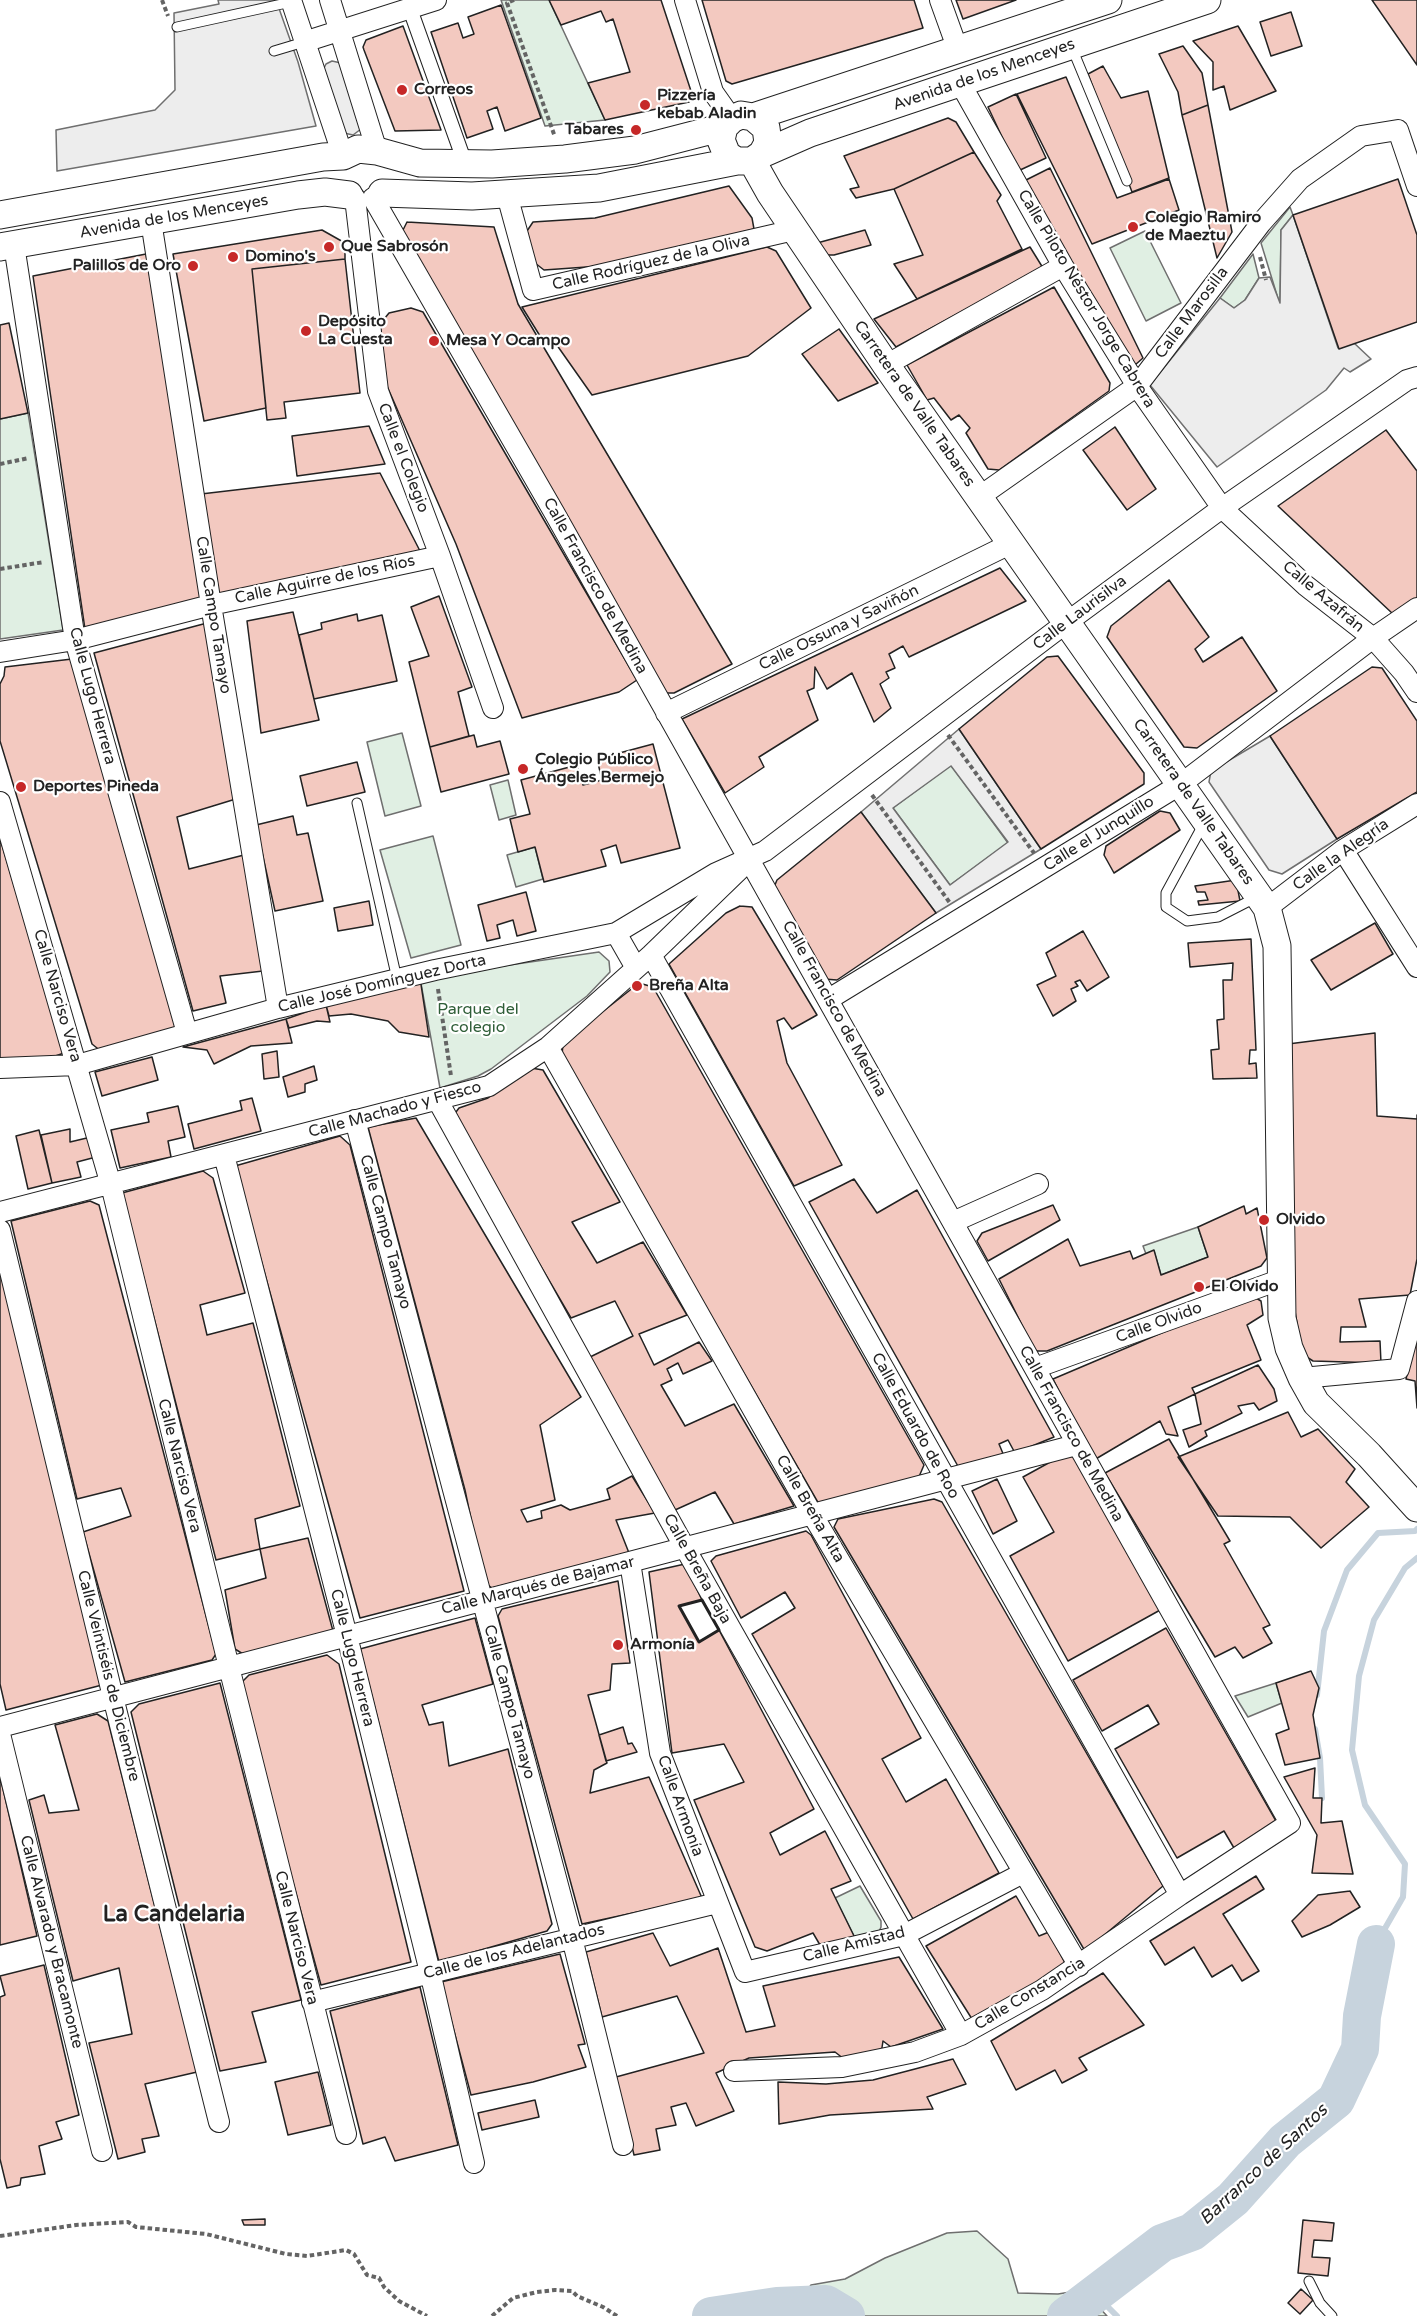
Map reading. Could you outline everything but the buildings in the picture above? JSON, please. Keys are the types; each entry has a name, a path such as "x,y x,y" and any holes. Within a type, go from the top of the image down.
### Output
{"main road":[{"name":"Avenida de los Menceyes","path":"377,151 420,163 465,163 565,159 635,150 736,121 1108,0"},
{"name":"Avenida de los Menceyes","path":"7,246 298,195 325,192 365,196 507,195 599,188 751,159 810,133 1207,0"},
{"path":"736,121 766,128 768,143 751,159 727,155 721,140 736,121"},
{"path":"358,149 377,151 386,159 390,169 389,181 365,196 340,182 343,156 358,149"},
{"name":"Avenida de los Menceyes","path":"0,215 343,156"},
{"name":"Carretera de Valle Tabares","path":"751,159 770,194 886,365 1263,902 1277,946 1282,1318 1289,1348 1316,1403 1369,1455 1417,1508"}],"street":[{"path":"330,0 377,151"},
{"path":"304,42 436,0"},
{"path":"686,0 713,92 736,121"},
{"path":"940,0 958,50"},
{"path":"291,1 343,156"},
{"path":"410,9 465,163"},
{"name":"Calle Piloto Néstor Jorge Cabrera","path":"960,83 1063,266 1137,386 1222,508"},
{"name":"Calle Marosilla","path":"979,497 1137,386 1261,223 1300,179 1361,136 1398,130 1417,186"},
{"name":"Calle Rodríguez de la Oliva","path":"507,195 533,290 794,230"},
{"name":"Calle el Colegio","path":"365,196 378,391 440,556 493,708"},
{"name":"Calle Francisco de Medina","path":"365,196 555,514 1290,1823"},
{"name":"Calle Campo Tamayo","path":"152,221 278,1008"},
{"name":"Calle Lugo Herrera","path":"7,246 63,559 75,640 187,1033"},
{"path":"886,365 1063,266"},
{"name":"Calle Laurisilva","path":"750,859 765,851 1066,622 1222,508 1407,380 1417,376"},
{"name":"Calle Azafrán","path":"1222,508 1305,585 1372,638 1404,673 1417,692"},
{"name":"Calle Ossuna y Saviñón","path":"666,713 1012,543"},
{"name":"Calle Aguirre de los Ríos","path":"0,652 75,640 212,604 440,556"},
{"name":"Calle el Junquillo","path":"829,999 1181,783 1372,638 1417,608"},
{"name":"Calle Narciso Vera","path":"0,801 111,1185 346,2134"},
{"name":"Calle la Alegría","path":"1263,902 1417,804"},
{"path":"1343,850 1417,967"},
{"name":"Calle José Domínguez Dorta","path":"0,1068 77,1065 278,1008 435,970 616,933 716,873 750,859"},
{"name":"Calle Machado y Fiesco","path":"0,1212 355,1120 446,1099 489,1086 548,1047 643,962 750,859"},
{"name":"Calle Eduardo de Roo","path":"616,933 643,962 945,1480 1180,1895"},
{"name":"Calle Breña Alta","path":"548,1047 812,1514 1079,1966"},
{"name":"Calle Breña Baja","path":"446,1099 686,1548 962,2035"},
{"name":"Calle Campo Tamayo","path":"355,1120 572,1938 623,2145"},
{"name":"Calle Lugo Herrera","path":"224,1155 347,1636 430,1972 474,2163"},
{"path":"953,1222 1038,1184"},
{"name":"Calle Veintiséis de Diciembre","path":"0,1230 219,2122"},
{"name":"Calle Olvido","path":"1035,1368 1282,1279"},
{"path":"1302,1378 1399,1369 1417,1301"},
{"name":"Calle Marqués de Bajamar","path":"0,1726 1076,1445"},
{"name":"Calle Armonía","path":"630,1562 660,1753 745,1972"},
{"name":"Calle Alvarado y Bracamonte","path":"0,1734 102,2151"},
{"name":"Calle Constancia","path":"734,2071 842,2067 915,2052 962,2035 1042,1990 1290,1823"},
{"name":"Calle Amistad","path":"745,1972 904,1935 1023,1873"},
{"name":"Calle de los Adelantados","path":"312,2002 717,1903"}],"lane":[{"path":"177,27 291,1"},
{"path":"274,51 304,42"},
{"path":"1071,46 1127,181"},
{"path":"357,803 397,979"},
{"path":"1206,820 1166,893 1166,907 1187,921 1218,917 1263,902"},
{"path":"1309,2281 1320,2303 1332,2316"}],"path":[{"path":"514,0 507,3 550,126 565,159"},
{"path":"0,569 63,559"},
{"path":"938,720 1044,868"},
{"path":"861,779 961,918"},
{"path":"435,970 446,1099"},
{"path":"0,2236 76,2225 128,2222 136,2227 206,2234 286,2254 307,2256 346,2250 354,2254 367,2275 379,2278 384,2287 399,2301 427,2316"},
{"path":"492,2316 513,2298 555,2290 572,2291 577,2296 617,2316"}],"green space":[{"path":"501,0 549,0 605,120 545,126"},
{"path":"1290,207 1293,215 1281,230 1280,305 1261,243"},
{"path":"1145,231 1181,303 1146,321 1110,248"},
{"path":"1253,254 1259,278 1245,300 1234,308 1220,298"},
{"path":"28,413 63,630 0,639 0,419"},
{"path":"402,733 421,806 385,816 367,742"},
{"path":"951,765 1008,843 950,885 893,808"},
{"path":"508,780 516,815 499,820 490,785"},
{"path":"433,836 461,945 411,958 380,850"},
{"path":"535,847 543,879 516,887 507,855"},
{"name":"Parque del colegio","path":"599,952 609,961 610,972 587,996 491,1069 478,1076 440,1088 420,978"},
{"path":"1198,1227 1208,1257 1161,1275 1154,1251 1146,1254 1143,1246"},
{"path":"1276,1683 1282,1703 1248,1717 1235,1696"},
{"path":"860,1886 881,1921 881,1927 879,1932 855,1938 835,1898"},
{"path":"977,2231 1008,2259 1018,2293 1058,2294 1083,2290 1107,2316 789,2316 811,2285 845,2279 885,2258 947,2233"}],"shaded area":[{"path":"218,0 276,0 298,62 316,126 57,171 56,130 155,110 175,90 174,13 219,4"},
{"path":"332,61 341,63 361,129 353,135 344,133 323,70 326,64"},
{"path":"1293,215 1338,348 1354,343 1371,359 1350,372 1344,368 1326,390 1217,467 1150,385 1220,298 1234,308 1245,300 1259,278 1270,277 1280,303 1281,230"},
{"path":"959,729 1041,849 936,913 861,812","holes":["951,766 1008,842 950,885 893,808"]},
{"path":"1270,736 1337,839 1282,874 1269,870 1209,782 1211,771"}],"waterway":[{"path":"1317,1695 1324,1631 1347,1570 1378,1533 1417,1529"},
{"name":"Barranco de Santos","path":"1376,1944 1403,1897 1405,1864 1365,1805 1352,1750 1359,1676 1374,1620 1405,1568 1417,1558"},
{"path":"1315,1729 1320,1758 1322,1798"},
{"name":"Barranco de Santos","path":"1066,2316 1162,2243 1192,2232 1233,2199 1285,2141 1336,2100 1360,2049 1362,2016 1376,1944"},
{"path":"1095,2294 1117,2316"},
{"name":"Barranco de Santos","path":"711,2316 777,2306 826,2304 846,2316"}],"wall":[{"path":"702,1600 719,1630 699,1642 679,1606 702,1600"}],"place":[{"name":"Correos","path":"402,90"},
{"name":"Pizzería kebab Aladin","path":"645,105"},
{"name":"Tabares","path":"636,130"},
{"name":"Colegio Ramiro de Maeztu","path":"1133,227"},
{"name":"Que Sabrosón","path":"329,247"},
{"name":"Domino's","path":"233,257"},
{"name":"Palillos de Oro","path":"193,266"},
{"name":"Depósito La Cuesta","path":"306,331"},
{"name":"Mesa Y Ocampo","path":"434,341"},
{"name":"Colegio Público Ángeles Bermejo","path":"523,769"},
{"name":"Deportes Pineda","path":"21,787"},
{"name":"Breña Alta","path":"637,986"},
{"name":"Olvido","path":"1264,1220"},
{"name":"El Olvido","path":"1199,1287"},
{"name":"Armonía","path":"618,1645"}],"district":[{"name":"La Candelaria","path":"174,1915"}]}
